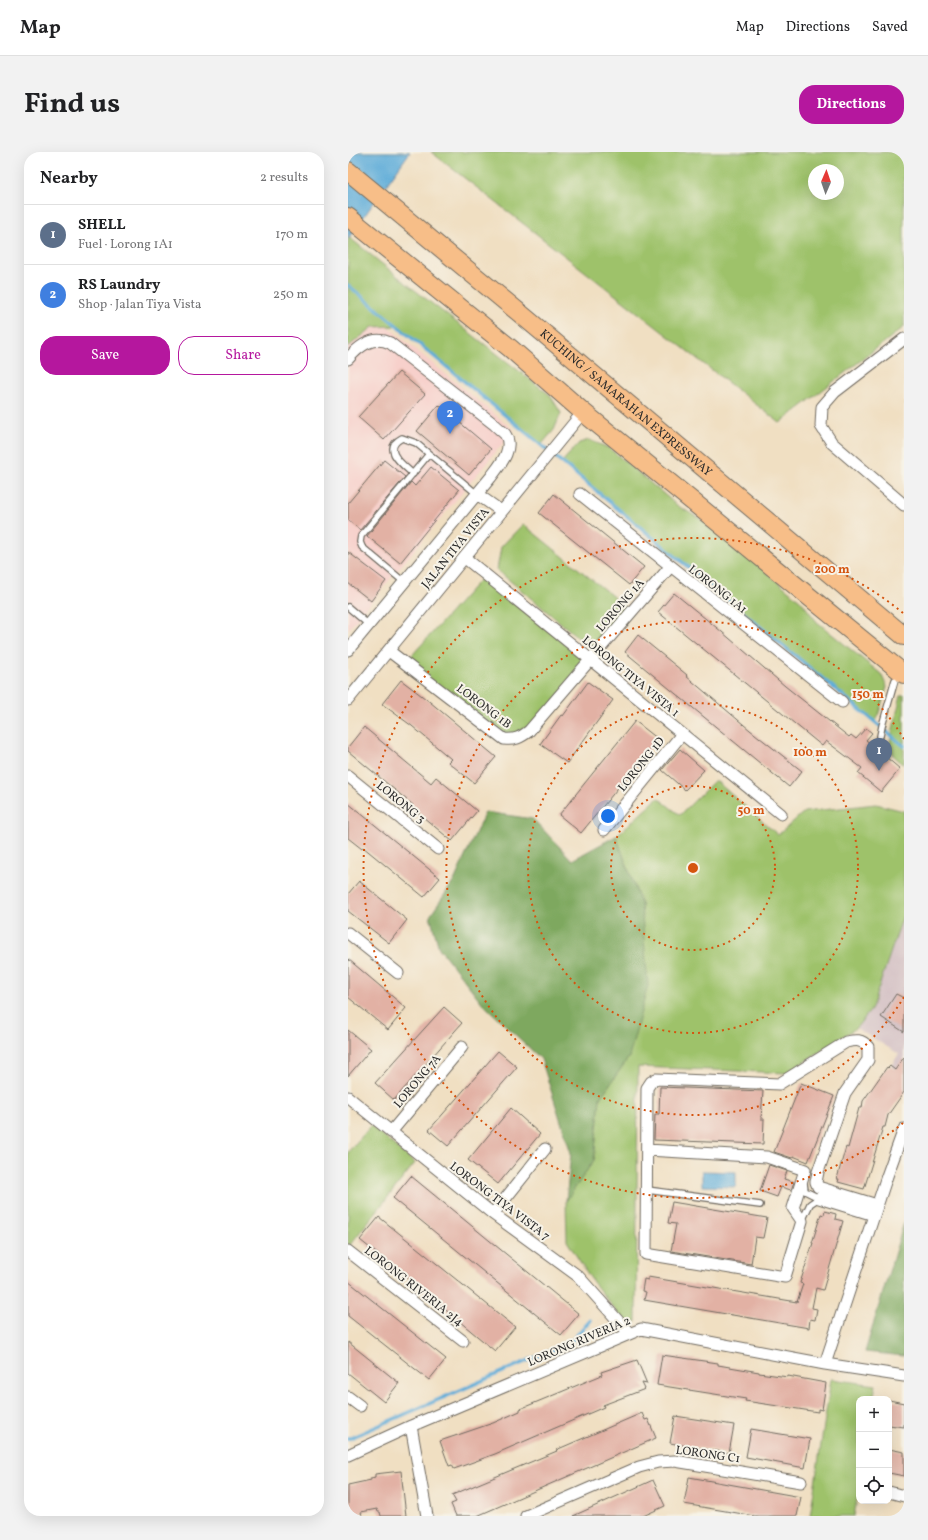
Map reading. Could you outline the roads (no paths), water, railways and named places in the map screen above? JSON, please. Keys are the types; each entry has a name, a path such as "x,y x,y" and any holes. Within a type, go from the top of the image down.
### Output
{"highway":[{"name":"KUCHING / SAMARAHAN EXPRESSWAY","path":"348,171 904,636"},
{"path":"348,217 510,348 583,412 807,594 901,680"}],"street":[{"path":"348,359 355,350 370,341 382,339 390,343 489,420 506,435 508,446 506,456 477,494 369,625 353,636 348,650"},
{"path":"904,339 835,392 822,407 821,426 832,443 904,505"},
{"name":"JALAN TIYA VISTA","path":"348,700 583,412"},
{"path":"477,494 502,511"},
{"name":"LORONG 1A1","path":"580,494 670,568 842,702"},
{"name":"LORONG TIYA VISTA 1","path":"465,558 781,814"},
{"name":"LORONG 1A","path":"591,660 670,568"},
{"name":"LORONG 1B","path":"389,650 499,736 504,739 512,740 520,738 528,731 591,660"},
{"name":"LORONG 1D","path":"604,830 682,734"},
{"name":"LORONG 3","path":"348,776 438,848"},
{"path":"348,933 398,973"},
{"path":"647,1150 767,1157 805,1170 794,1208 802,1221 785,1277 646,1254 647,1088 656,1078 779,1084 846,1042 853,1040 863,1041 868,1047 868,1060 845,1093 816,1182 818,1187 875,1210"},
{"name":"LORONG 7A","path":"391,1132 462,1048"},
{"name":"LORONG TIYA VISTA 7","path":"348,1097 493,1214 578,1276 629,1333"},
{"path":"825,1364 875,1210 904,1129"},
{"path":"493,1214 545,1149"},
{"path":"819,1198 875,1210"},
{"name":"LORONG RIVERIA 2J4","path":"348,1251 463,1341"},
{"name":"LORONG RIVERIA 2","path":"348,1455 411,1426 641,1329 825,1364 904,1376"},
{"path":"348,1397 360,1406"},
{"path":"411,1426 427,1516"},
{"name":"LORONG C1","path":"526,1516 639,1467 658,1462 675,1461 801,1482"},
{"path":"892,1493 904,1496"}],"lane":[{"path":"413,474 399,462 393,453 395,441 402,438 409,440 430,454 477,494"},
{"path":"404,582 362,547 360,542 361,536 430,454"},
{"path":"348,607 369,625"},
{"path":"880,736 882,726 901,680"},
{"path":"802,1221 810,1204 819,1198 805,1191 803,1179"},
{"path":"647,1190 760,1205"}],"water":[{"path":"348,152 410,152 348,239"},
{"path":"702,1171 736,1172 736,1187 702,1186"}],"waterway":[{"path":"348,285 904,746"},
{"path":"348,1439 571,1342 590,1320"}],"place":[{"name":"RS Laundry","path":"450,434"},
{"name":"SHELL","path":"879,771"}]}
